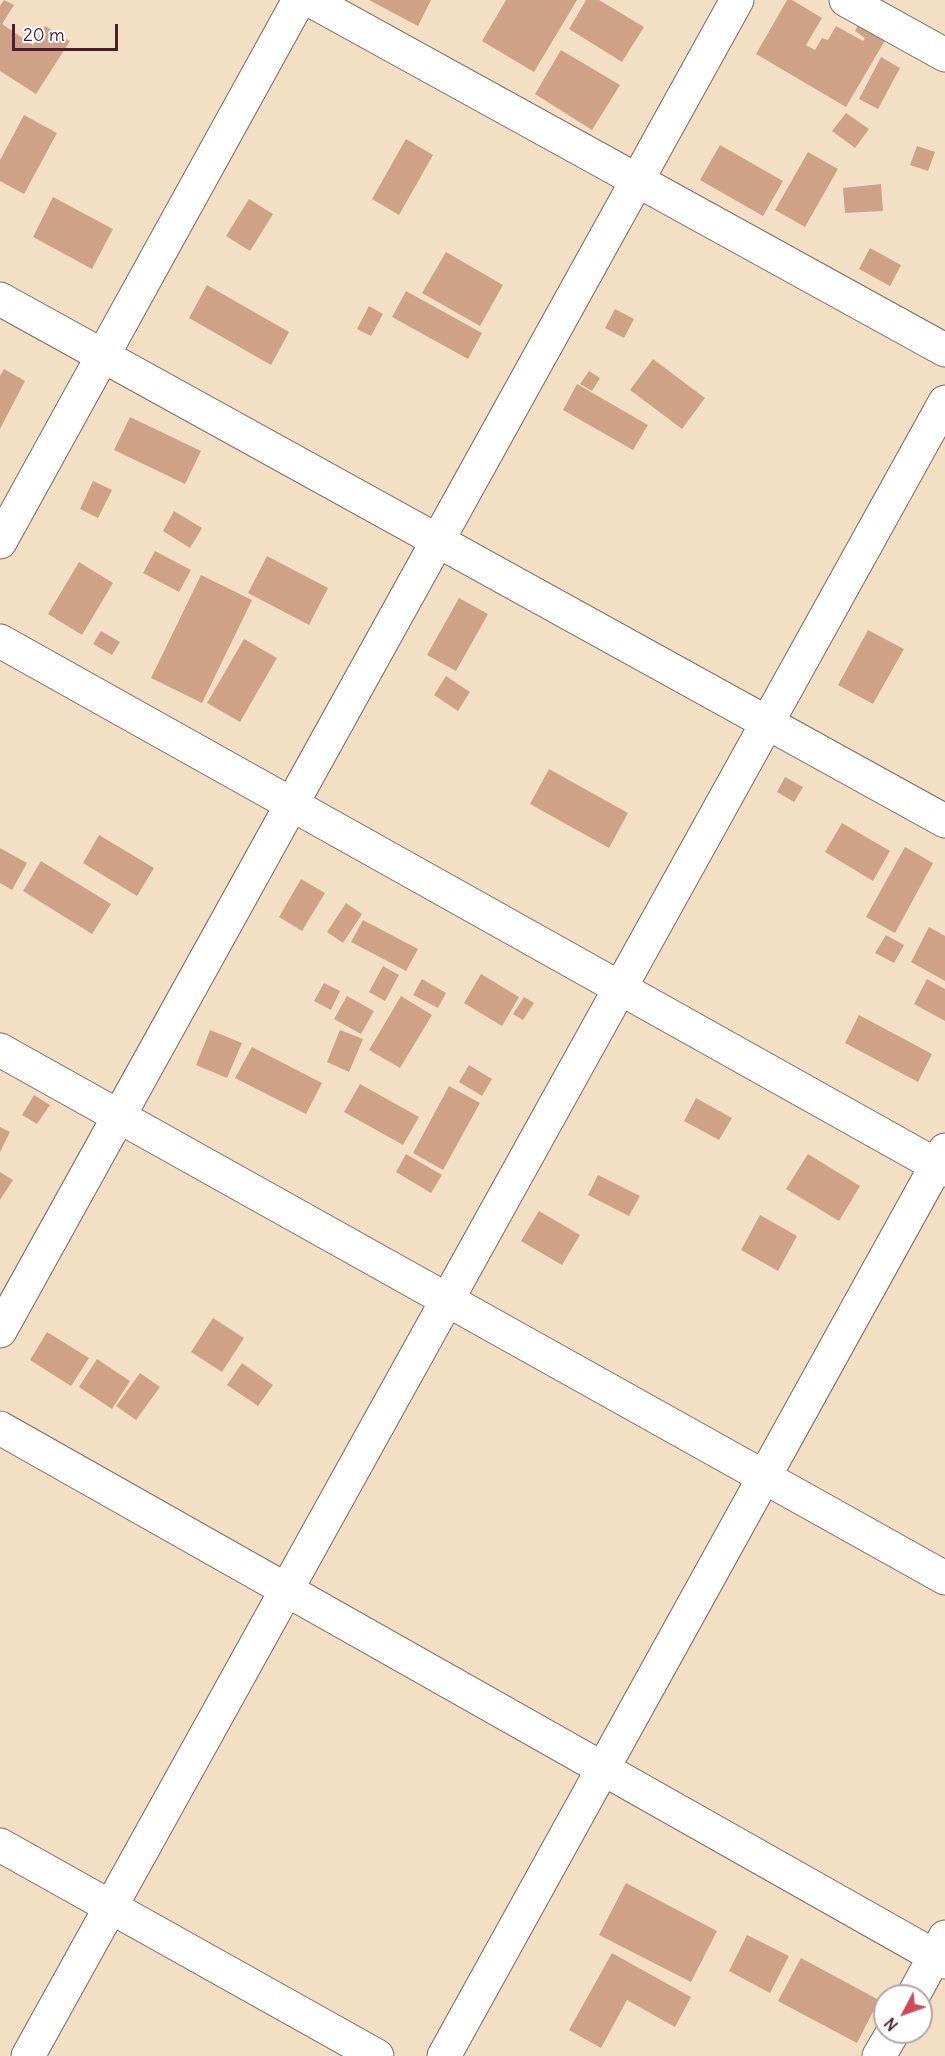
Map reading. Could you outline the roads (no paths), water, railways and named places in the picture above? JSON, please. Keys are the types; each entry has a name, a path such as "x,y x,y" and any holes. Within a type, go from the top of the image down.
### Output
{"street":[{"path":"0,542 300,0"},
{"path":"310,0 945,350"},
{"path":"0,1331 737,0"},
{"path":"846,0 945,55"},
{"path":"0,299 945,820"},
{"path":"28,2056 945,402"},
{"path":"0,641 620,988 942,1162 764,1477 444,2056"},
{"path":"0,1050 945,1578"},
{"path":"0,1428 603,1769 942,1952 920,1984"},
{"path":"0,1845 377,2056"}]}
